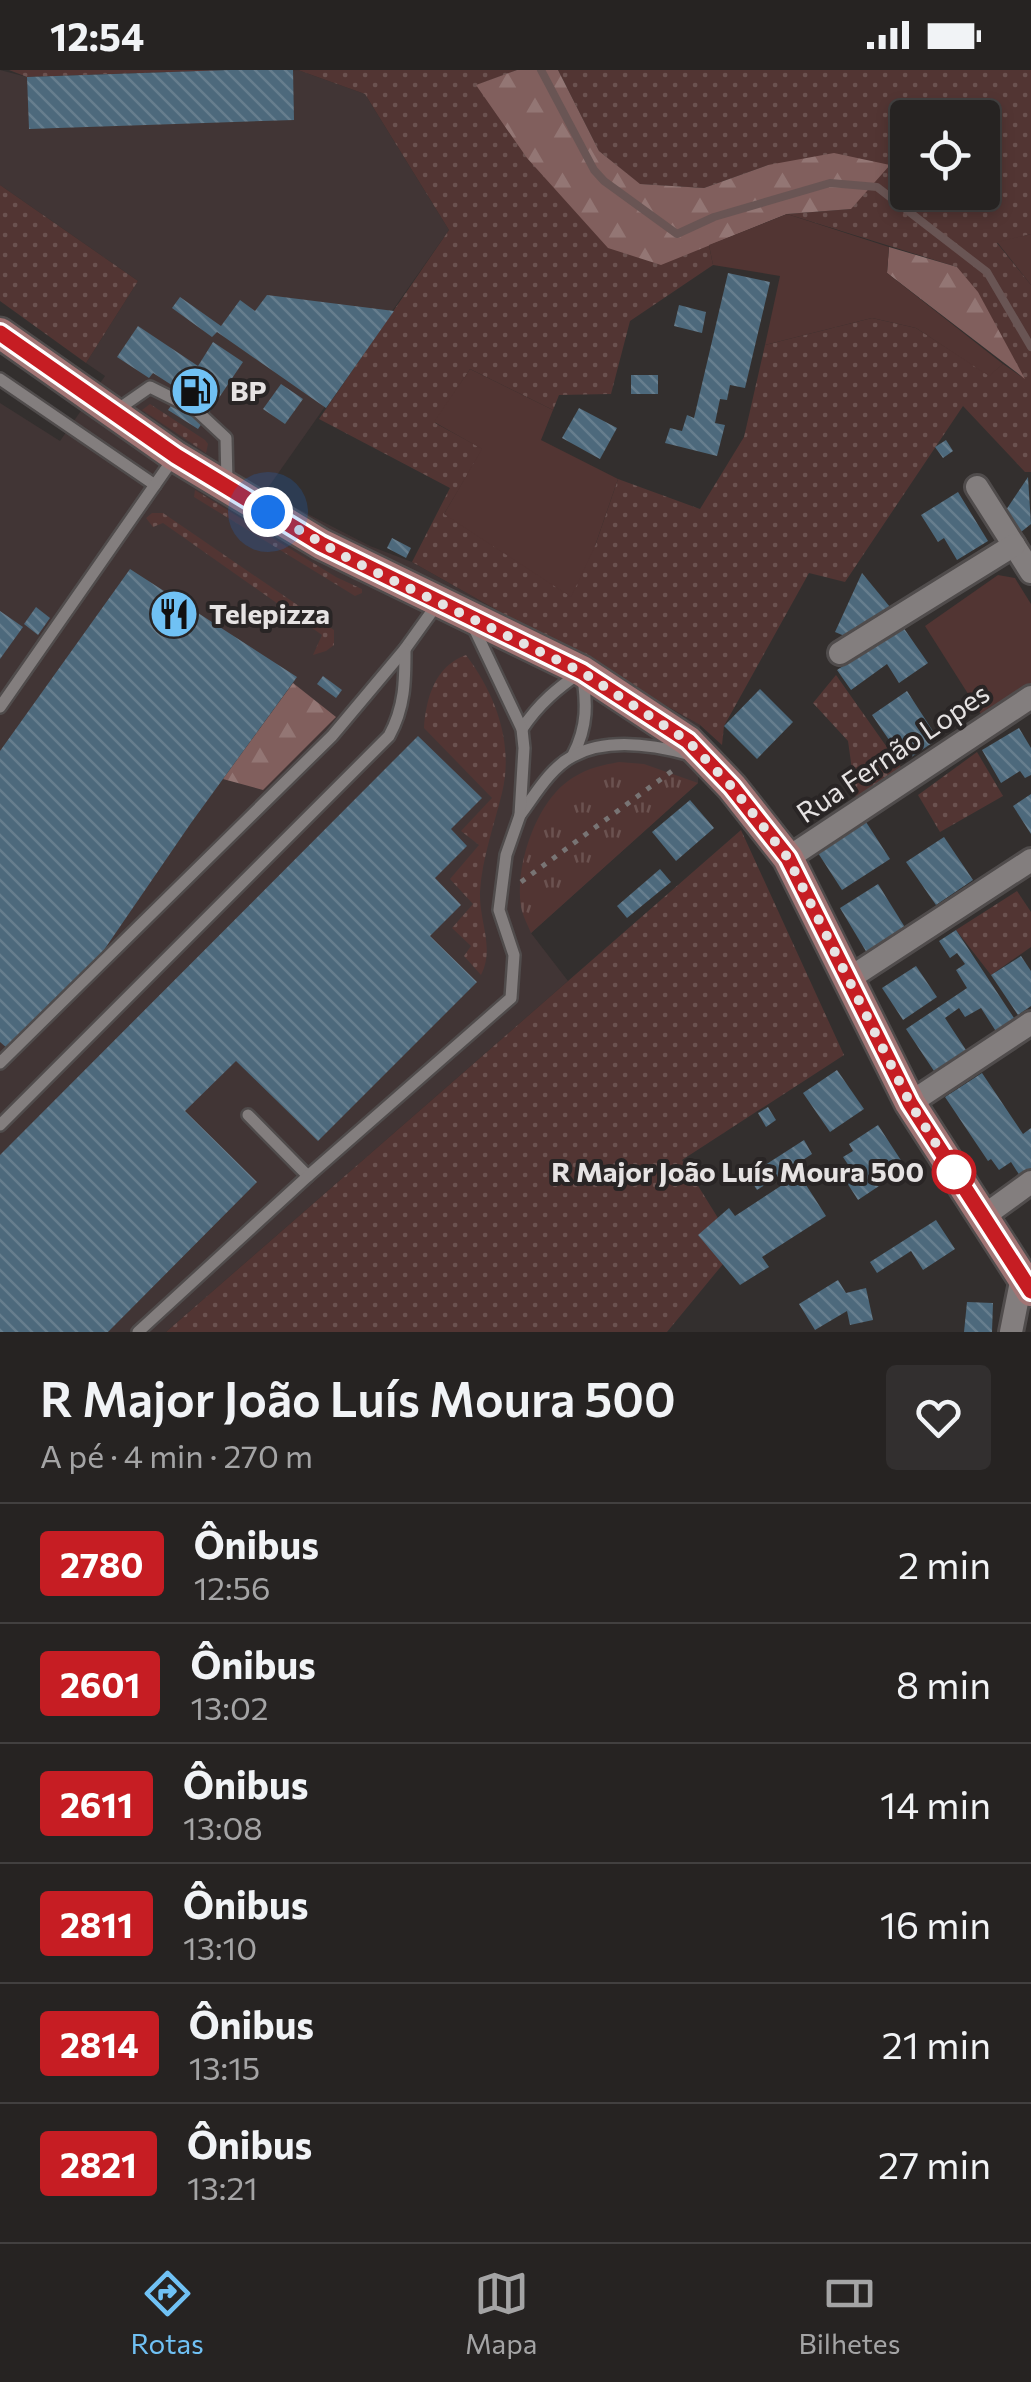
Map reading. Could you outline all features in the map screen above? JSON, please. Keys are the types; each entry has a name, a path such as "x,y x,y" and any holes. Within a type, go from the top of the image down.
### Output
{"street":[{"path":"0,333 176,456 321,544 582,672 688,741 697,757 788,858 910,1103 1026,1284 1012,1332"},
{"path":"977,487 1031,572"},
{"path":"840,653 1014,544"},
{"name":"Rua Fernão Lopes","path":"788,858 1031,697"},
{"path":"847,980 1031,860"},
{"path":"910,1103 1031,1023"},
{"path":"984,1216 1031,1182"}],"lane":[{"path":"0,379 155,486"},
{"path":"114,412 150,386 196,410 226,438 227,487"},
{"path":"0,706 176,456"},
{"path":"0,1063 332,736 438,603"},
{"path":"138,1332 511,998 514,955 499,910 506,856 520,815 522,729 469,618"},
{"path":"0,1125 390,736 400,717 405,694 404,649"},
{"path":"522,729 535,708 582,672 588,705 584,734 573,756"},
{"path":"520,815 549,775 573,756 606,746 642,744 697,757"},
{"path":"248,1115 308,1176"}],"path":[{"path":"521,882 697,757"}],"shaded area":[{"path":"0,70 27,77 298,70 365,94 449,230 265,492 370,546 412,562 700,725 698,783 531,933 568,981 166,1332 0,1332 0,403 60,441 105,376 86,363 138,281 0,185"}],"green space":[{"path":"9,70 229,70 27,77"},
{"path":"298,70 517,70 477,85 661,264 709,245 713,265 630,321 611,394 559,395 553,410 470,369 435,423 483,449 444,514 595,546 618,479 700,509 744,437 765,345 872,318 916,328 989,375 1003,364 1022,377 957,267 787,214 851,209 768,165 704,188 639,184 599,151 558,70 1031,70 1031,234 997,243 1031,285 1031,472 1025,472 963,406 845,582 809,573 724,726 722,745 700,725 412,562 450,488 319,419 449,230 365,94"},
{"path":"517,70 558,70 599,151 640,184 704,188 768,165 834,153 890,165 851,209 787,214 661,265 608,248 527,158 476,85"},
{"path":"0,185 138,281 86,363 0,301"},
{"path":"787,214 889,247 887,273 1003,364 989,376 916,328 872,318 765,345 780,276 713,265 709,245"},
{"path":"1031,234 1031,285 997,242"},
{"path":"889,247 957,267 978,292 1025,379 887,273"},
{"path":"470,369 553,410 541,440 618,479 595,546 571,597 444,514 482,449 434,422"},
{"path":"150,404 205,440 206,453 142,410"},
{"path":"195,490 362,589 362,593 355,596 194,497"},
{"path":"152,513 163,513 334,630 334,645 313,655 322,635 163,523 153,527 146,518"},
{"path":"998,575 1015,578 1031,604 1031,684 984,719 925,626"},
{"path":"466,655 494,703 506,756 502,793 481,879 487,955 481,975 464,956 471,946 452,928 473,904 450,879 479,845 461,831 492,798 424,728 434,684 447,667"},
{"path":"836,675 903,770 856,798 848,741 813,703"},
{"path":"293,683 336,717 263,790 223,779"},
{"path":"977,752 1003,796 940,832 918,795"},
{"path":"619,762 644,764 698,783 531,933 522,911 521,875 538,818 560,787 574,777"},
{"path":"741,830 844,1055 682,1160 718,1218 723,1264 667,1332 166,1332"},
{"path":"1017,891 1031,912 1031,947 991,975 956,930"}],"building":[{"path":"293,70 294,120 29,129 27,77"},
{"path":"728,273 770,282 745,388 730,385 727,400 720,399 715,423 725,425 717,456 665,443 670,428 682,431 687,415 694,418"},
{"path":"267,295 394,311 326,408 217,332 212,337 172,308 180,297 221,326 240,300 255,311"},
{"path":"679,305 706,312 702,333 674,326"},
{"path":"138,326 198,366 213,342 243,362 198,429 168,410 181,391 153,373 149,378 117,357"},
{"path":"631,375 658,375 658,394 631,394"},
{"path":"281,384 303,399 285,424 263,409"},
{"path":"579,408 617,428 600,459 562,438"},
{"path":"946,440 953,451 943,458 935,447"},
{"path":"1028,477 1031,524 1021,532 1006,510"},
{"path":"958,492 988,541 957,560 944,538 938,542 921,515"},
{"path":"392,538 411,548 406,558 387,548"},
{"path":"130,569 297,677 93,966 7,1048 0,1042 0,751"},
{"path":"862,573 890,607 847,637 835,632"},
{"path":"36,607 50,618 38,635 24,624"},
{"path":"0,611 23,627 0,659"},
{"path":"903,627 928,663 899,683 887,664 851,690 837,670"},
{"path":"323,676 342,690 336,698 317,684"},
{"path":"760,689 793,722 757,759 724,726"},
{"path":"907,691 938,739 904,762 872,715"},
{"path":"1019,728 1031,748 1031,775 1025,778 1020,771 1001,783 982,750"},
{"path":"418,736 482,798 451,829 467,846 435,878 461,905 430,936 477,982 318,1141 236,1061 185,1111 257,1182 108,1332 0,1332 0,1155"},
{"path":"1031,794 1031,834 1013,806"},
{"path":"690,800 714,828 676,861 652,832"},
{"path":"866,822 890,859 842,890 818,853"},
{"path":"944,837 973,880 936,905 906,862"},
{"path":"660,869 671,882 627,918 617,906"},
{"path":"878,884 906,929 867,953 840,908"},
{"path":"956,930 1016,1021 997,1033 981,1008 965,1017 959,1008 945,1018 968,1053 936,1074 906,1029 967,988 956,970 965,964 957,953 950,958 939,941"},
{"path":"1021,956 1031,971 1031,1006 1018,1015 991,975"},
{"path":"916,966 937,997 903,1020 882,988"},
{"path":"837,1070 864,1109 830,1132 803,1093"},
{"path":"982,1073 1023,1134 1031,1128 1031,1168 1020,1176 1011,1162 999,1170 991,1159 988,1161 945,1097"},
{"path":"768,1107 776,1120 766,1127 758,1113"},
{"path":"878,1125 906,1168 858,1200 842,1175 851,1169 843,1157 853,1151 849,1144"},
{"path":"804,1140 812,1154 757,1190 748,1176"},
{"path":"799,1174 826,1216 762,1257 769,1267 740,1285 698,1235 729,1208 735,1216"},
{"path":"936,1220 955,1249 923,1270 911,1251 877,1273 870,1262"},
{"path":"838,1280 846,1293 866,1288 873,1320 850,1325 847,1311 815,1330 799,1304"},
{"path":"967,1302 993,1303 992,1332 964,1332"}],"waterway":[{"path":"541,70 594,170 677,234 714,217 830,183 877,187 987,272 1031,347"}],"bus line":[{"name":"2780","path":"0,333 176,456 321,544 582,672 688,741 732,787 788,858 910,1103 1031,1291"}],"place":[{"name":"BP","path":"195,391"},
{"name":"Telepizza","path":"174,614"},
{"name":"R Major João Luís Moura 500","path":"954,1172"}],"route":[{"path":"268,512 351,560 582,672 688,741 732,787 788,858 910,1103 954,1172"}]}
